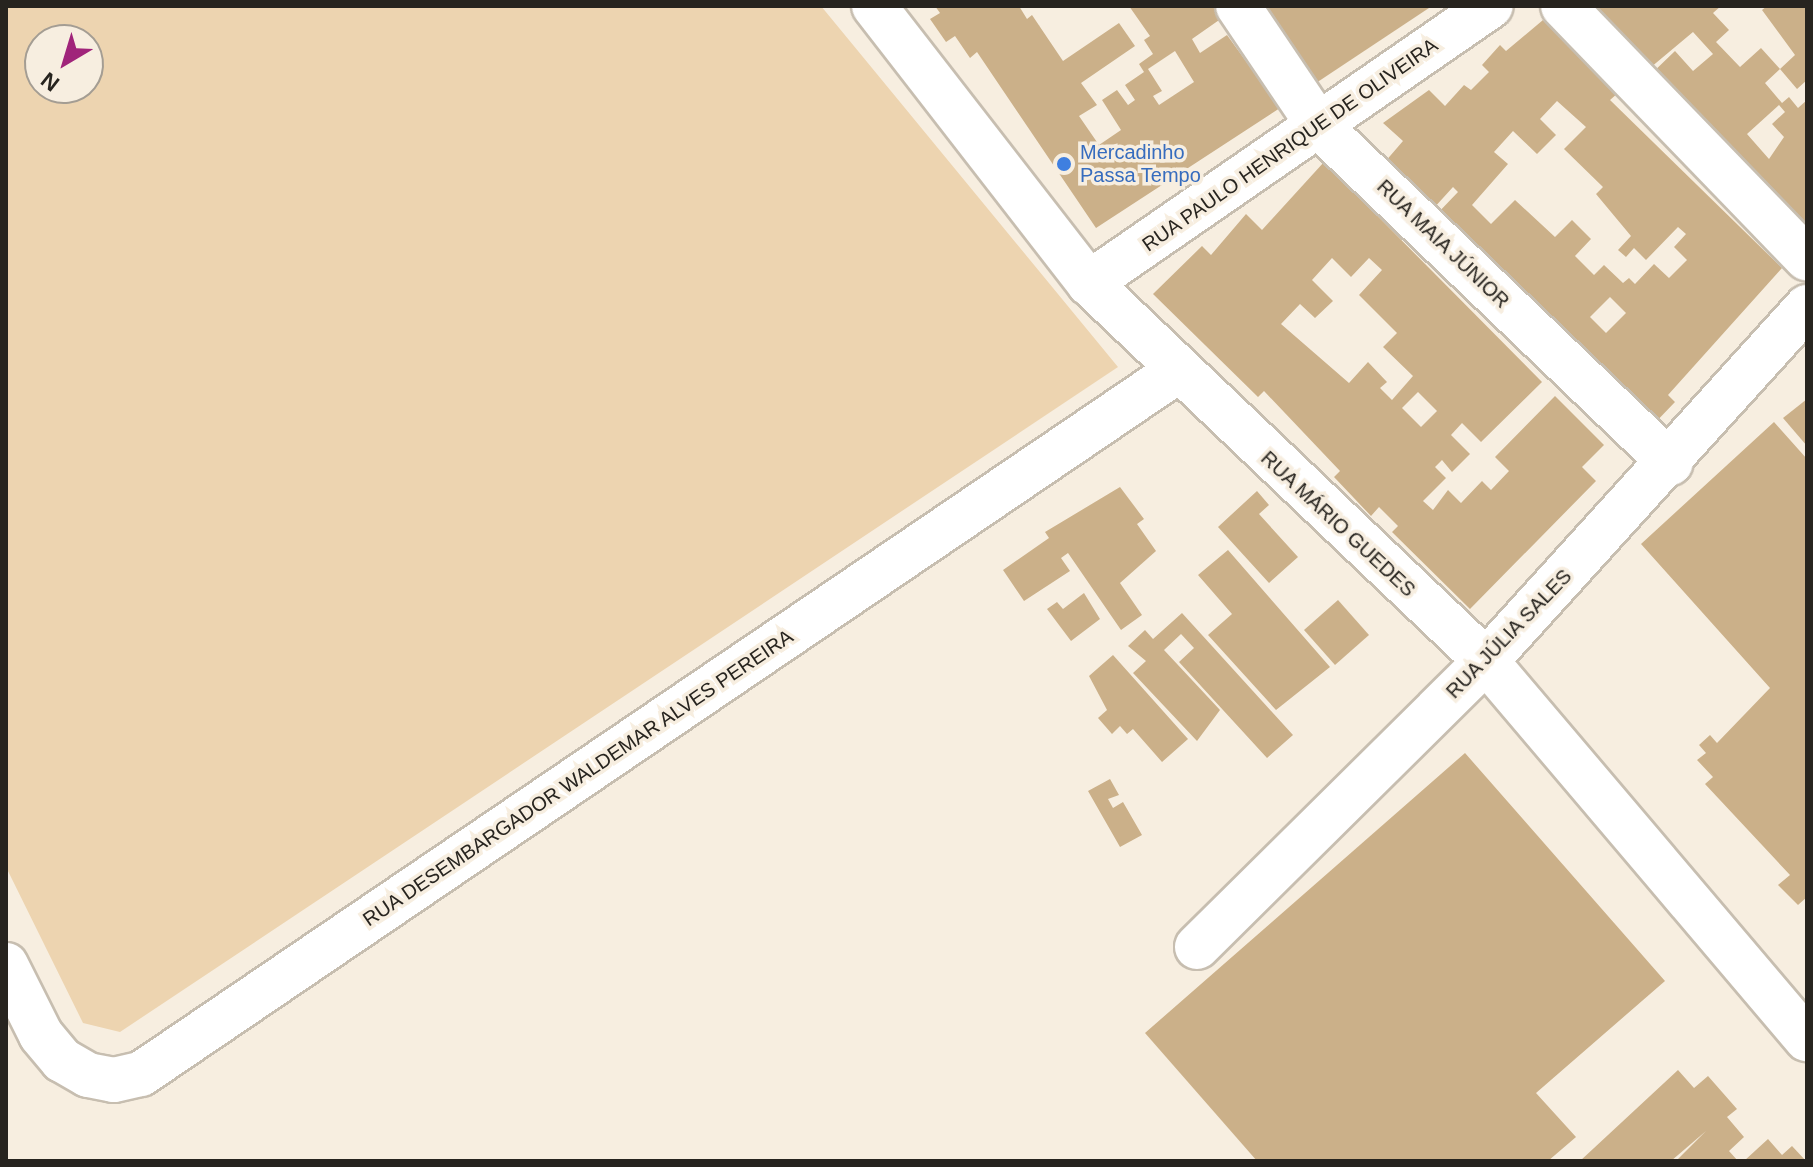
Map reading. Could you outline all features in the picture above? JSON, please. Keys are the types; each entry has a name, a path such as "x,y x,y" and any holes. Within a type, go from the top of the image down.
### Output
{"street":[{"name":"RUA MÁRIO GUEDES","path":"874,6 1089,283 1176,372 1486,661 1807,1039"},
{"name":"RUA MAIA JÚNIOR","path":"1238,6 1319,126 1671,463"},
{"name":"RUA PAULO HENRIQUE DE OLIVEIRA","path":"1089,283 1491,6"},
{"path":"1563,6 1807,259"},
{"name":"RUA JÚLIA SALES","path":"1197,947 1486,661 1671,463 1807,307"},
{"name":"RUA DESEMBARGADOR WALDEMAR ALVES PEREIRA","path":"6,965 41,1035 62,1060 114,1080 141,1074 1176,372"}],"shaded area":[{"path":"6,6 821,6 1118,367 120,1032 83,1023 6,867"}],"building":[{"path":"935,6 1019,6 1027,19 1032,15 1063,61 1119,23 1135,46 1081,83 1097,105 1079,116 1099,145 1121,130 1102,100 1117,90 1128,105 1135,100 1125,85 1144,72 1139,64 1153,54 1144,40 1150,36 1129,6 1214,6 1222,18 1192,39 1200,53 1227,35 1280,108 1096,228 977,52 970,58 955,36 946,42 930,19 940,13","holes":["1175,51 1194,82 1159,105 1153,96 1162,91 1148,69"]},
{"path":"1261,6 1432,6 1313,85"},
{"path":"1583,6 1721,6 1713,13 1729,30 1716,42 1740,67 1761,48 1780,69 1765,83 1782,103 1789,97 1798,108 1807,100 1807,248 1648,77 1675,51 1693,71 1713,54 1693,32 1644,73","holes":["1779,105 1785,112 1772,124 1784,137 1769,159 1747,134"]},
{"path":"1767,6 1807,6 1807,80 1797,89 1780,69 1795,55 1762,10"},
{"path":"1543,20 1618,93 1610,100 1782,268 1668,395 1675,402 1650,428 1434,217 1458,192 1453,187 1433,209 1384,163 1403,141 1383,123 1429,90 1445,106 1464,85 1471,90 1489,72 1482,65 1500,45 1506,51","holes":["1557,101 1586,127 1564,149 1603,187 1596,194 1631,236 1618,250 1626,257 1634,248 1646,260 1678,227 1686,234 1674,247 1687,260 1669,278 1654,264 1635,284 1629,278 1623,283 1604,265 1594,275 1575,256 1591,239 1572,220 1555,237 1515,200 1491,224 1472,205 1508,164 1494,152 1513,131 1537,154 1556,135 1540,119","1610,297 1626,313 1606,333 1590,317"]},
{"path":"1324,162 1542,382 1481,442 1462,423 1451,435 1470,454 1452,472 1442,460 1435,467 1446,478 1423,501 1433,510 1448,490 1461,503 1482,481 1491,490 1509,471 1495,457 1555,396 1604,445 1582,467 1596,481 1470,609 1392,532 1398,526 1379,507 1371,516 1334,477 1340,471 1264,391 1258,397 1153,294 1202,246 1211,255 1246,214 1262,230","holes":["1332,258 1351,277 1369,258 1382,270 1359,295 1397,333 1383,347 1413,376 1392,400 1380,388 1387,382 1368,362 1349,383 1281,324 1300,304 1315,318 1333,301 1312,280","1418,392 1437,411 1421,427 1402,408"]},
{"path":"1807,399 1807,446 1783,418"},
{"path":"1774,422 1807,459 1807,897 1798,905 1778,885 1790,875 1705,784 1713,777 1697,760 1706,753 1699,745 1710,735 1717,743 1770,688 1641,544"},
{"path":"1120,487 1144,519 1137,524 1156,551 1120,583 1142,615 1121,630 1068,553 1061,558 1070,571 1024,601 1003,570 1049,538 1045,532"},
{"path":"1257,491 1269,505 1259,514 1298,557 1269,583 1218,527"},
{"path":"1228,550 1330,667 1276,710 1208,635 1232,614 1198,575"},
{"path":"1084,593 1100,619 1071,641 1047,609 1057,602 1063,609"},
{"path":"1338,600 1369,635 1335,665 1304,630"},
{"path":"1182,613 1293,735 1267,758 1179,662 1194,648 1181,634 1164,650 1220,710 1197,741 1133,673 1146,661 1128,646 1145,630 1153,639"},
{"path":"1113,655 1188,739 1162,762 1133,729 1127,734 1120,726 1112,734 1098,718 1107,710 1089,676"},
{"path":"1465,753 1665,981 1536,1093 1576,1137 1548,1161 1257,1161 1145,1033"},
{"path":"1110,779 1119,795 1108,799 1113,808 1123,802 1142,835 1120,847 1088,791"},
{"path":"1678,1070 1694,1088 1708,1076 1737,1109 1727,1117 1744,1137 1729,1151 1738,1161 1676,1161 1706,1131 1671,1161 1580,1161"},
{"path":"1768,1139 1782,1155 1792,1146 1806,1161 1744,1161"}],"place":[{"name":"Mercadinho Passa Tempo","path":"1064,164"}]}
